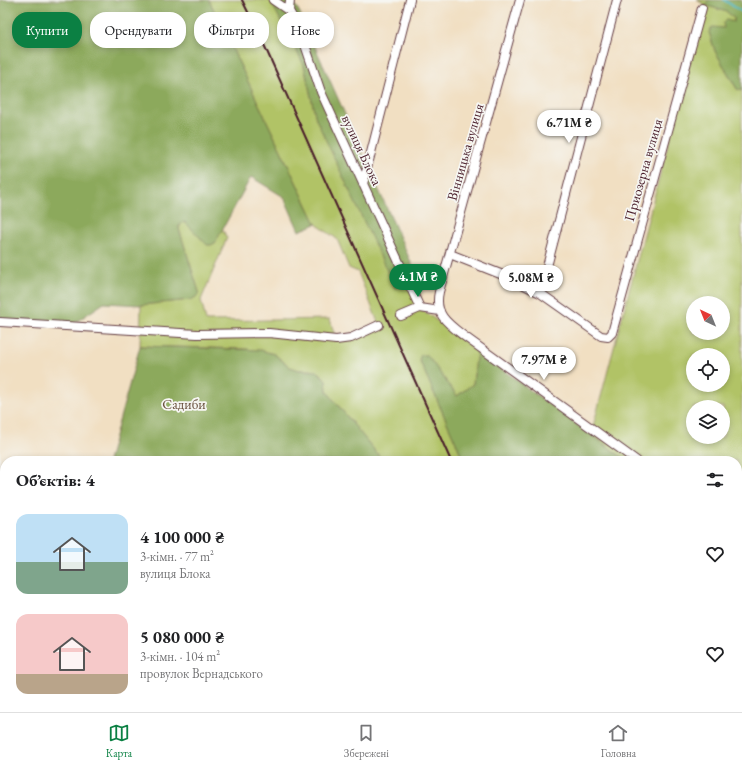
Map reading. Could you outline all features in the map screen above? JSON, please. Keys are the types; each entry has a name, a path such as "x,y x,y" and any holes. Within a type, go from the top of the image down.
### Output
{"street":[{"path":"273,0 289,11 290,0"},
{"path":"363,184 410,0"},
{"name":"Вінницька вулиця","path":"440,311 437,301 520,0"},
{"path":"450,254 508,277 540,293 616,0"},
{"name":"Приозерна вулиця","path":"540,293 601,336 608,336 612,333 702,8"},
{"name":"вулиця Блока","path":"289,11 300,30 321,92 420,308"},
{"path":"401,316 420,308 440,311 454,328 464,336 630,456"},
{"path":"0,322 196,334 269,332 336,340 351,338 379,325"}],"green space":[{"path":"0,0 209,0 215,12 194,12 194,48 232,48 316,224 299,231 284,197 251,177 215,243 207,245 184,222 179,226 199,292 196,297 190,300 141,305 104,303 70,326 0,322"},
{"path":"209,0 270,0 277,13 277,48 295,48 304,65 316,119 407,281 420,308 477,351 473,384 457,396 427,355 419,359 462,456 379,456 327,391 326,380 321,374 311,370 299,370 290,367 274,354 247,349 140,346 141,305 190,300 199,292 179,229 181,223 184,222 215,243 222,228 227,238 201,300 206,321 330,319 336,340 379,325 358,272 349,268 337,239 316,224 232,48 269,48 269,12 215,12"},
{"path":"270,0 292,0 299,12 277,12 277,13"},
{"path":"697,0 709,0 705,5"},
{"path":"709,0 742,0 742,91 737,89 715,51 709,32 712,27 724,28 723,23 726,20 734,22 734,18 727,12 705,5"},
{"path":"705,5 727,12 734,17 734,22 724,28 709,32 715,51 737,89 742,91 742,456 620,456 591,434"},
{"path":"295,48 315,48 418,278 395,288 316,119 304,65"},
{"name":"Садиби","path":"140,346 260,350 274,354 290,367 299,370 317,371 326,380 327,391 332,398 379,456 109,456"},
{"path":"477,351 620,456 462,456 419,359 421,355 427,355 457,396 473,384"}],"waterway":[{"path":"724,0 742,12"}],"railway":[{"path":"242,0 261,38 449,456"}]}
